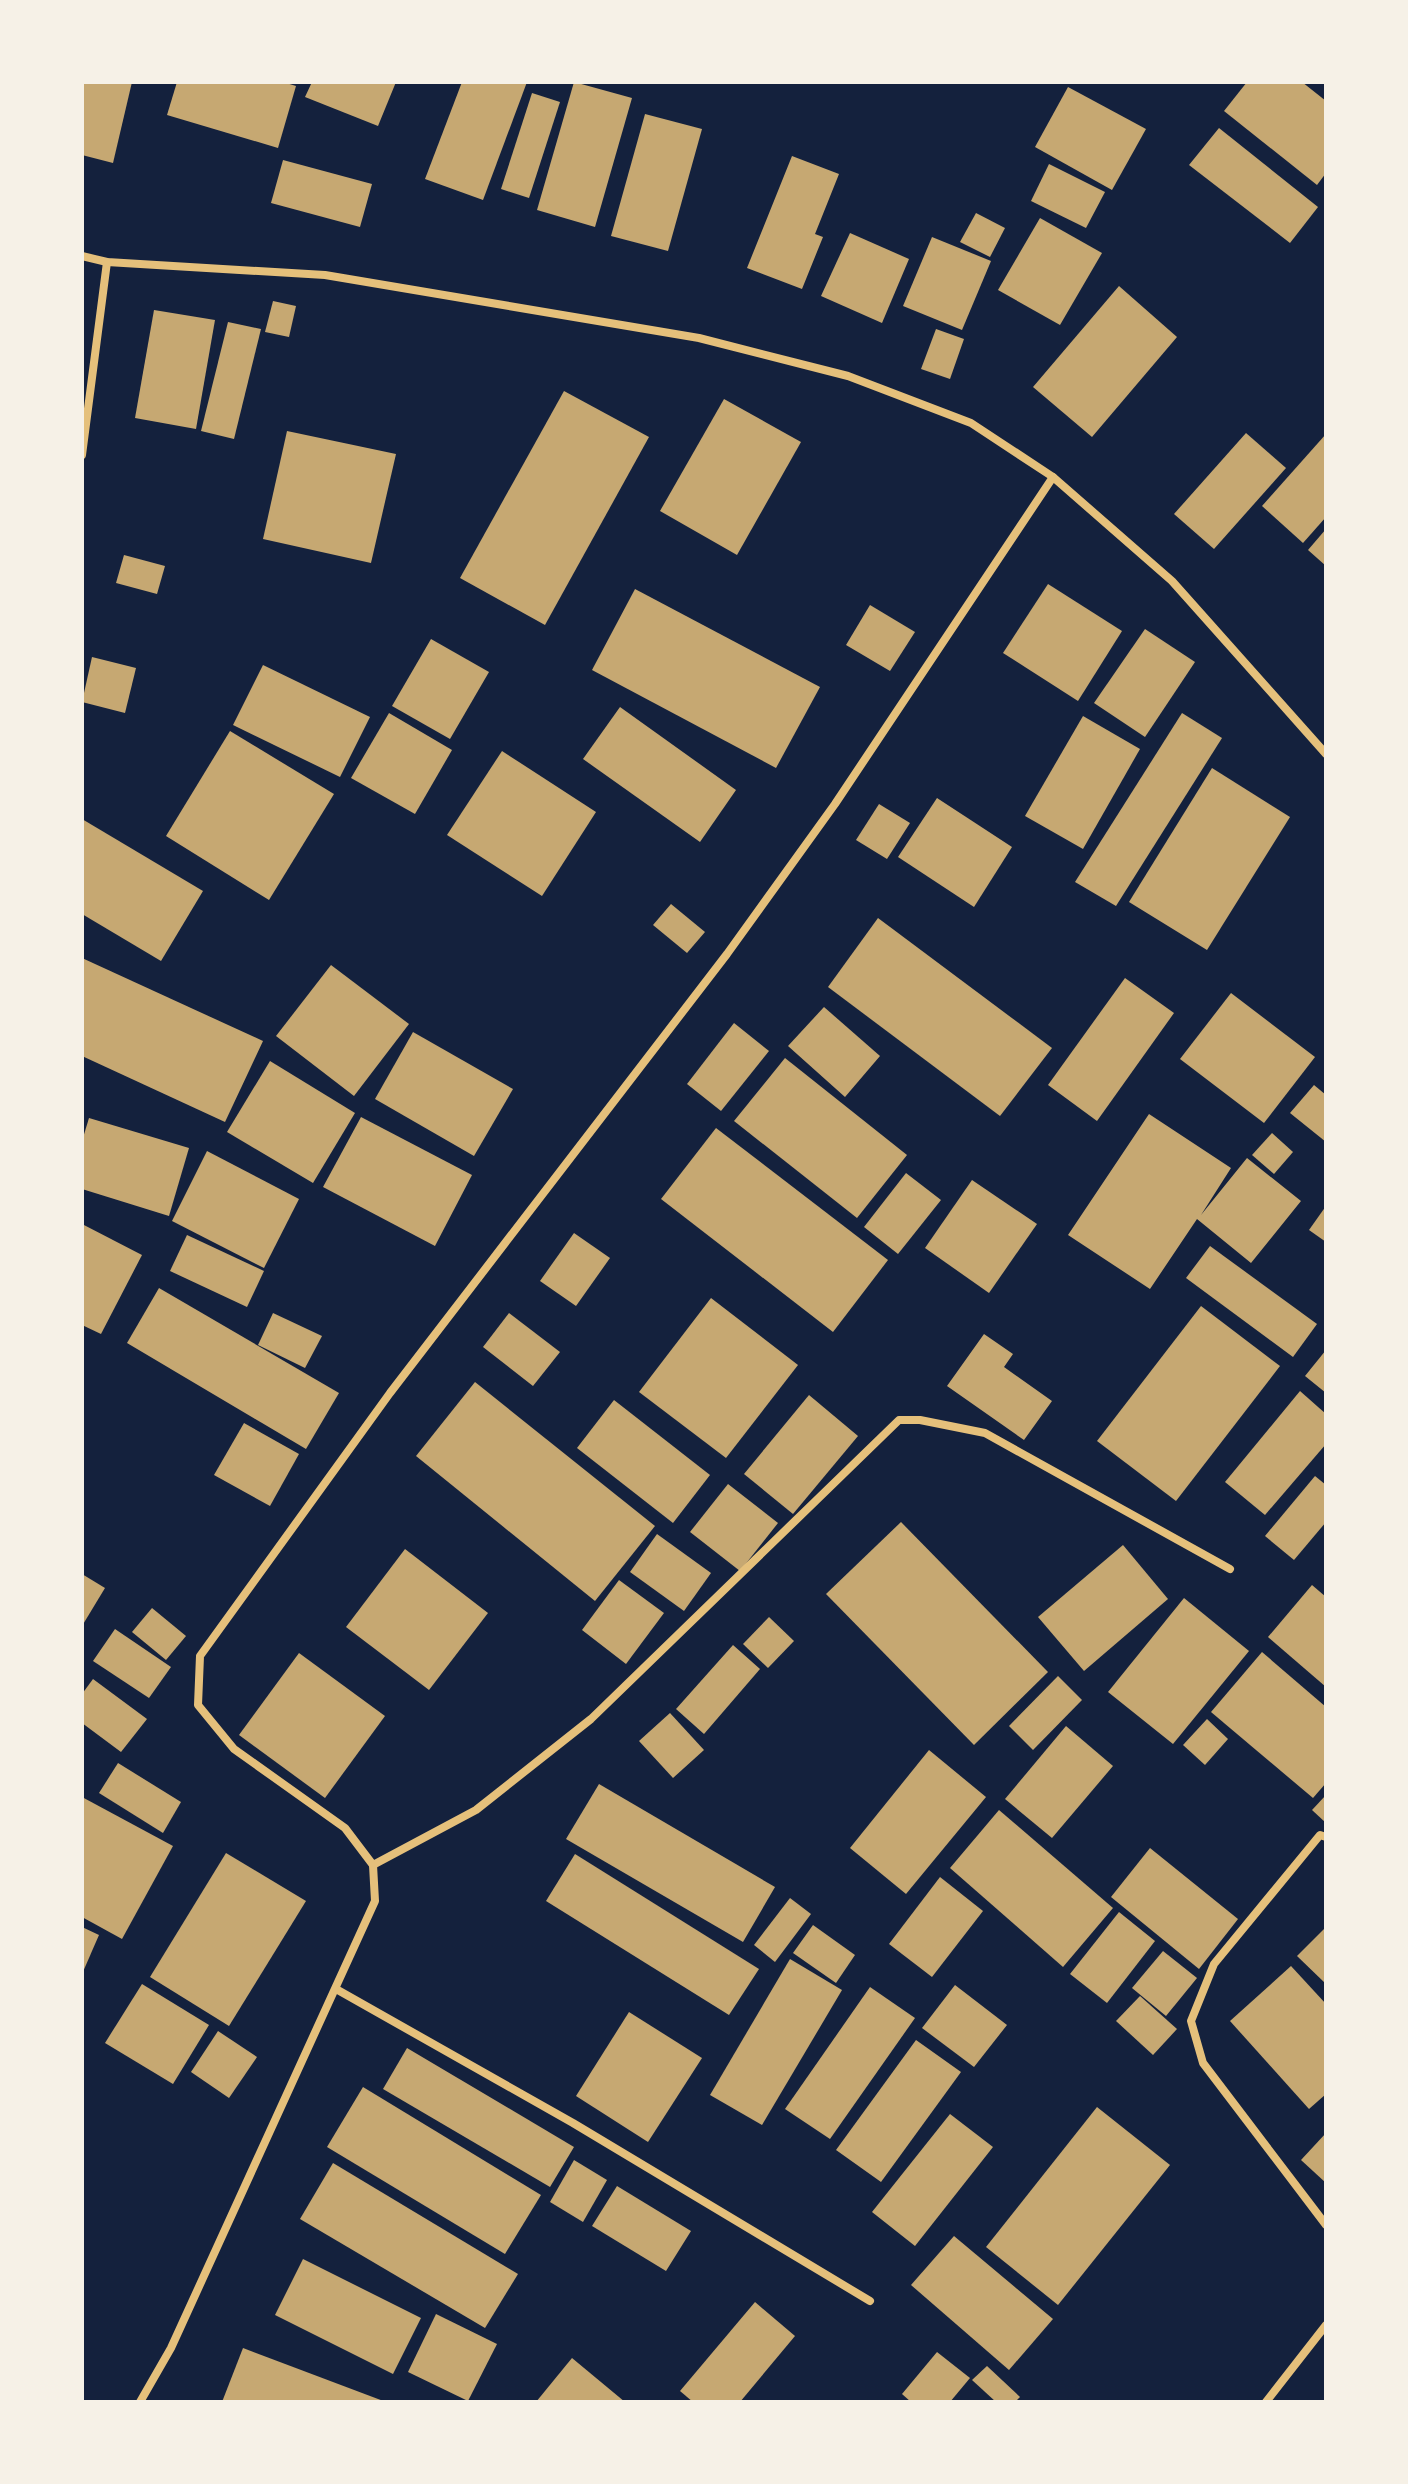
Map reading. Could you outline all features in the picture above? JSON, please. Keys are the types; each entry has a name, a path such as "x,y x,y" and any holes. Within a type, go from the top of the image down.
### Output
{"street":[{"path":"82,256 107,262 325,275 699,338 848,376 971,423 1053,477 1172,581 1326,754"},
{"path":"82,455 107,262"},
{"path":"140,2402 171,2348 375,1901 373,1865 345,1828 234,1749 198,1705 200,1656 390,1393 745,929 835,804 1053,477"},
{"path":"373,1865 476,1810 591,1719 899,1420 920,1420 985,1433 1230,1569"},
{"path":"1326,1837 1320,1835 1214,1964 1191,2021 1203,2063 1326,2225"},
{"path":"336,1989 573,2123 870,2301"},
{"path":"1266,2402 1326,2325"}],"building":[{"path":"82,82 132,82 113,163 82,155"},
{"path":"177,82 283,82 296,86 278,148 167,115"},
{"path":"312,82 396,82 378,126 305,97"},
{"path":"462,82 527,82 483,200 425,179"},
{"path":"574,82 632,98 595,227 537,210"},
{"path":"1247,82 1302,82 1326,101 1326,173 1317,185 1224,111"},
{"path":"1068,87 1146,129 1112,190 1035,147"},
{"path":"532,93 560,102 529,198 501,189"},
{"path":"645,114 702,129 668,251 611,236"},
{"path":"1219,128 1318,207 1290,243 1189,165"},
{"path":"792,156 839,174 815,234 823,237 802,289 747,268"},
{"path":"283,160 372,184 360,227 271,203"},
{"path":"1049,164 1105,192 1086,228 1031,201"},
{"path":"976,213 1005,228 990,257 960,242"},
{"path":"1040,218 1102,253 1060,325 998,290"},
{"path":"850,233 909,259 882,323 821,296"},
{"path":"932,237 991,261 962,330 903,306"},
{"path":"1119,286 1177,337 1092,437 1033,387"},
{"path":"273,301 296,306 289,337 265,332"},
{"path":"154,310 215,320 196,429 135,418"},
{"path":"228,322 261,329 234,439 201,431"},
{"path":"936,329 964,339 950,379 921,369"},
{"path":"564,391 649,437 545,625 460,578"},
{"path":"724,399 801,442 737,555 660,511"},
{"path":"287,431 396,454 371,563 263,539"},
{"path":"1246,433 1286,468 1214,549 1174,514"},
{"path":"1326,434 1326,517 1303,543 1262,506"},
{"path":"1326,529 1326,566 1308,550"},
{"path":"124,555 165,566 157,594 116,583"},
{"path":"1048,584 1122,631 1078,701 1003,653"},
{"path":"635,589 820,687 776,768 592,670"},
{"path":"870,605 915,632 890,671 846,645"},
{"path":"1145,629 1195,662 1145,737 1094,703"},
{"path":"431,639 489,672 450,739 392,706"},
{"path":"92,657 136,668 125,713 82,702"},
{"path":"263,665 370,717 340,777 233,725"},
{"path":"620,707 736,790 700,842 583,759"},
{"path":"389,713 452,750 415,814 351,778"},
{"path":"1182,713 1222,738 1116,906 1075,882"},
{"path":"1083,716 1140,749 1083,849 1025,816"},
{"path":"230,731 334,794 269,900 166,836"},
{"path":"502,751 596,812 542,896 447,835"},
{"path":"1212,768 1290,817 1207,950 1129,902"},
{"path":"937,798 1012,847 974,907 898,857"},
{"path":"879,804 910,823 887,859 856,840"},
{"path":"82,819 203,891 161,961 82,914"},
{"path":"671,904 705,932 687,953 653,925"},
{"path":"878,918 1052,1048 1000,1116 828,987"},
{"path":"82,958 263,1041 225,1122 82,1056"},
{"path":"331,965 409,1024 354,1096 276,1036"},
{"path":"1125,978 1174,1013 1097,1121 1048,1085"},
{"path":"1231,993 1315,1057 1264,1123 1180,1059"},
{"path":"824,1007 880,1056 845,1097 788,1046"},
{"path":"734,1023 769,1051 721,1111 687,1084"},
{"path":"413,1032 513,1089 474,1156 375,1099"},
{"path":"785,1058 907,1155 857,1218 734,1121"},
{"path":"270,1061 355,1113 313,1183 227,1132"},
{"path":"1314,1085 1326,1095 1326,1142 1290,1113"},
{"path":"1149,1114 1231,1168 1201,1215 1247,1158 1301,1201 1251,1263 1197,1219 1150,1289 1068,1235"},
{"path":"361,1117 472,1175 435,1246 323,1187"},
{"path":"89,1118 189,1148 169,1216 82,1189 82,1141"},
{"path":"716,1128 888,1260 833,1332 661,1199"},
{"path":"1272,1133 1293,1152 1274,1174 1252,1155"},
{"path":"207,1151 299,1199 264,1268 172,1221"},
{"path":"906,1173 941,1200 898,1254 864,1227"},
{"path":"972,1180 1037,1224 989,1293 925,1248"},
{"path":"1326,1206 1326,1242 1309,1230"},
{"path":"82,1224 142,1255 101,1334 82,1325"},
{"path":"574,1233 610,1258 576,1306 540,1281"},
{"path":"187,1235 264,1271 247,1307 170,1271"},
{"path":"1210,1246 1317,1324 1293,1357 1186,1278"},
{"path":"159,1288 339,1393 306,1449 127,1343"},
{"path":"711,1298 798,1365 726,1458 639,1392"},
{"path":"1201,1306 1280,1366 1176,1501 1097,1441"},
{"path":"273,1313 322,1336 305,1368 258,1345"},
{"path":"509,1313 560,1352 533,1386 483,1347"},
{"path":"984,1334 1013,1354 1004,1367 1052,1401 1024,1440 947,1386"},
{"path":"1326,1350 1326,1393 1305,1376"},
{"path":"475,1382 655,1526 595,1601 416,1456"},
{"path":"1300,1391 1326,1414 1326,1444 1265,1515 1225,1482"},
{"path":"809,1395 858,1436 793,1514 744,1474"},
{"path":"614,1400 710,1475 673,1523 577,1448"},
{"path":"244,1423 299,1454 270,1506 214,1475"},
{"path":"1315,1476 1326,1485 1326,1522 1294,1560 1265,1536"},
{"path":"728,1484 778,1523 740,1571 690,1532"},
{"path":"901,1522 1048,1672 974,1745 826,1594"},
{"path":"657,1534 711,1573 684,1611 630,1572"},
{"path":"1123,1545 1168,1599 1084,1671 1038,1617"},
{"path":"405,1549 488,1613 429,1690 346,1627"},
{"path":"82,1574 105,1588 82,1626"},
{"path":"619,1580 664,1613 626,1664 582,1630"},
{"path":"1312,1585 1326,1597 1326,1687 1268,1637"},
{"path":"1184,1598 1249,1651 1173,1744 1108,1692"},
{"path":"152,1608 186,1636 166,1660 132,1632"},
{"path":"769,1617 794,1641 768,1668 743,1644"},
{"path":"115,1629 171,1667 149,1698 93,1661"},
{"path":"733,1645 760,1669 704,1734 676,1709"},
{"path":"1262,1652 1326,1707 1326,1783 1313,1798 1211,1712"},
{"path":"299,1653 385,1716 325,1798 239,1735"},
{"path":"1058,1676 1082,1700 1033,1750 1009,1726"},
{"path":"93,1679 147,1719 121,1752 82,1723 82,1694"},
{"path":"670,1713 704,1750 673,1778 639,1741"},
{"path":"1207,1719 1228,1739 1205,1765 1183,1745"},
{"path":"1066,1726 1113,1766 1052,1838 1005,1799"},
{"path":"929,1750 986,1797 906,1894 850,1848"},
{"path":"118,1763 181,1802 163,1833 99,1793"},
{"path":"599,1784 775,1887 743,1942 566,1839"},
{"path":"1326,1795 1326,1823 1312,1810"},
{"path":"82,1797 173,1846 122,1939 82,1917"},
{"path":"999,1810 1113,1908 1063,1967 950,1868"},
{"path":"1150,1848 1238,1919 1199,1969 1111,1897"},
{"path":"226,1853 306,1901 229,2026 150,1977"},
{"path":"575,1854 759,1969 729,2015 546,1901"},
{"path":"940,1877 983,1911 932,1977 889,1944"},
{"path":"790,1898 811,1914 775,1962 754,1945"},
{"path":"1119,1912 1155,1941 1107,2003 1070,1974"},
{"path":"813,1925 855,1955 836,1983 793,1953"},
{"path":"82,1927 99,1935 82,1974"},
{"path":"1326,1927 1326,1984 1297,1956"},
{"path":"1163,1951 1197,1978 1166,2016 1132,1988"},
{"path":"790,1959 842,1990 762,2125 710,2095"},
{"path":"1291,1966 1326,2004 1326,2094 1309,2109 1230,2021"},
{"path":"142,1984 209,2025 173,2084 105,2043"},
{"path":"955,1985 1007,2025 974,2067 922,2028"},
{"path":"870,1987 915,2018 830,2139 785,2109"},
{"path":"1140,1996 1177,2029 1153,2055 1116,2021"},
{"path":"629,2012 702,2058 648,2142 576,2096"},
{"path":"218,2031 257,2057 229,2098 191,2072"},
{"path":"916,2040 961,2072 881,2182 836,2150"},
{"path":"407,2048 574,2147 550,2187 383,2089"},
{"path":"363,2087 541,2195 505,2254 327,2147"},
{"path":"1097,2107 1170,2165 1058,2305 986,2247"},
{"path":"950,2114 993,2147 915,2246 872,2212"},
{"path":"1326,2133 1326,2183 1301,2160"},
{"path":"574,2160 607,2180 583,2222 550,2202"},
{"path":"333,2163 518,2274 485,2328 300,2219"},
{"path":"617,2186 691,2231 666,2271 592,2226"},
{"path":"954,2236 1053,2319 1009,2370 911,2285"},
{"path":"303,2259 421,2318 393,2374 275,2315"},
{"path":"755,2302 795,2336 740,2402 693,2402 680,2391"},
{"path":"436,2314 497,2344 468,2401 408,2372"},
{"path":"243,2348 386,2402 222,2402"},
{"path":"937,2352 970,2378 950,2402 911,2402 902,2394"},
{"path":"572,2358 625,2402 536,2402"},
{"path":"987,2366 1020,2397 1015,2402 996,2402 972,2380"}]}
